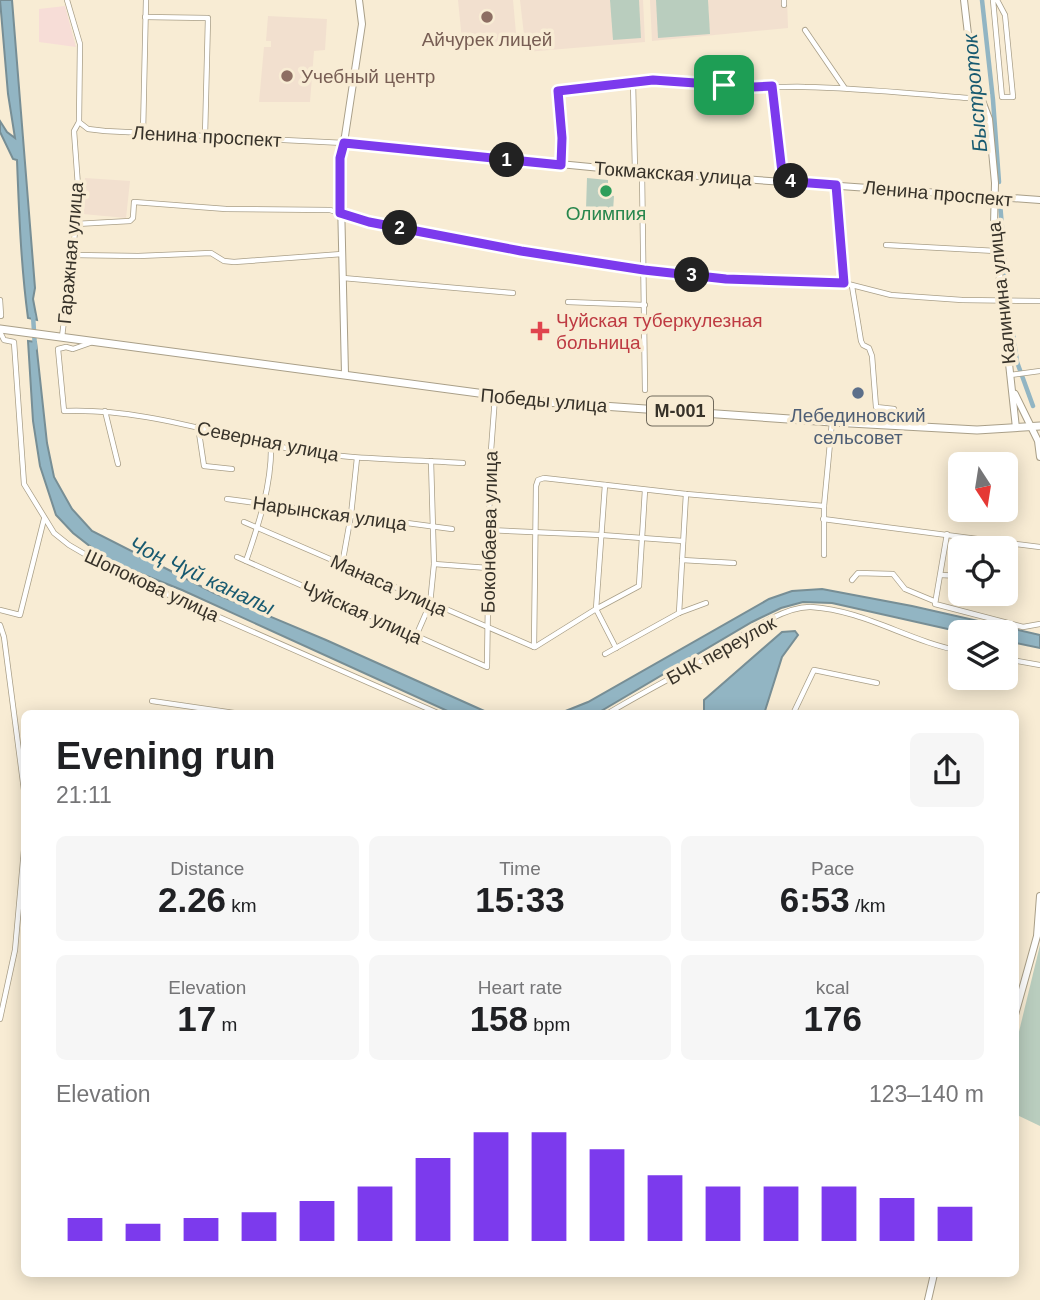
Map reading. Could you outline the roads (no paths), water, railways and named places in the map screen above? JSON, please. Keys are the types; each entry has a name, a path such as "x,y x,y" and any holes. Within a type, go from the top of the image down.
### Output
{"main road":[{"path":"345,374 340,158 362,24 359,0"},
{"name":"Калинина улица","path":"964,0 973,77 989,119 995,183 993,197 996,251 1016,428"},
{"name":"Токмакская улица","path":"344,143 561,165 783,181 836,188"},
{"name":"Ленина проспект","path":"836,188 1040,200"},
{"name":"Победы улица","path":"0,330 345,374 495,397 832,422 977,429 1040,426"},
{"name":"Калинина улица","path":"1013,389 1038,441 1040,457"},
{"path":"1019,1001 1037,936 1040,896"},
{"path":"928,1300 933,1277"}],"street":[{"name":"Гаражная улица","path":"62,338 73,255 78,186 74,131 77,124 80,44 67,0"},
{"path":"142,133 146,0"},
{"path":"995,0 1005,15 1013,97 1002,97 995,0"},
{"path":"145,16 208,18 205,136"},
{"path":"805,30 845,88"},
{"path":"561,165 558,91 653,80 724,85 731,88 845,88 968,98 981,94"},
{"path":"633,82 644,270 645,390"},
{"path":"772,86 783,181"},
{"name":"Ленина проспект","path":"77,124 92,130 344,143"},
{"path":"836,188 844,283"},
{"path":"76,224 130,221 133,218 134,202 226,209 327,210 369,222 521,251 644,270 726,279 844,283 891,295 1040,301"},
{"path":"886,245 996,251"},
{"path":"73,255 211,253 224,261 234,262 342,254"},
{"path":"342,278 513,293"},
{"path":"851,286 860,341 870,350 872,356 876,407 894,409"},
{"path":"0,300 1,316"},
{"path":"568,302 645,304"},
{"name":"Шопокова улица","path":"0,330 4,340 14,342 24,484 54,533 69,545 112,569 429,710"},
{"name":"Северная улица","path":"94,342 73,349 58,349 64,411 105,411 154,417 285,448 357,458 463,463"},
{"path":"1010,375 1040,370"},
{"name":"Боконбаева улица","path":"487,667 488,530 495,397"},
{"path":"105,411 118,464"},
{"path":"824,555 823,519 832,422"},
{"path":"198,426 204,466 232,469"},
{"path":"246,561 263,505 271,444"},
{"path":"342,565 357,458"},
{"path":"416,636 430,604 434,564 431,461"},
{"path":"534,648 534,531 538,480 544,478 824,506"},
{"path":"605,485 598,609 616,648"},
{"path":"534,648 639,586 645,490"},
{"path":"679,613 686,494"},
{"name":"Нарынская улица","path":"227,499 452,529"},
{"path":"0,610 20,615 44,518"},
{"path":"823,519 1040,547"},
{"name":"Манаса улица","path":"244,522 534,648"},
{"path":"488,530 683,541"},
{"path":"934,601 947,534"},
{"name":"Чуйская улица","path":"237,557 487,667"},
{"path":"682,560 734,563"},
{"path":"434,564 488,568"},
{"path":"852,580 858,573 893,574 905,589 934,601 936,605 1023,627 1040,624"},
{"path":"941,575 948,575"},
{"path":"605,654 679,613 706,603"},
{"name":"БЧК переулок","path":"614,710 756,627 787,613 809,607 864,618 936,647 948,649"},
{"path":"0,625 4,637 21,767"},
{"path":"1018,661 1040,665"},
{"path":"795,710 814,670 877,683"},
{"path":"152,701 214,710"},
{"path":"0,1018 15,950 21,883"}],"water":[{"path":"0,0 12,0 35,288 33,299 37,320 28,318 17,160 13,159 0,132 0,121 15,138 8,94"},
{"path":"28,341 36,342 47,443 54,477 72,509 92,531 214,593 482,710 445,710 182,590 109,561 73,533 56,515 40,466 33,421"},
{"path":"822,589 974,620 948,620 948,629 832,603 803,602 781,608 752,622 603,710 568,710 588,702 769,599 792,591"},
{"path":"1018,630 1040,635 1040,648 1018,643"},
{"path":"795,631 798,635 782,657 765,710 704,710 704,700 782,632"}],"waterway":[{"name":"Быстроток","path":"982,0 999,182"},
{"name":"Быстроток","path":"1000,202 1007,292"},
{"name":"Быстроток","path":"1009,306 1017,362 1033,406"},
{"name":"Чоң Чүй каналы","path":"33,315 35,348"}],"place":[{"name":"Айчурек лицей","path":"487,17"},
{"name":"Учебный центр","path":"287,76"},
{"name":"Олимпия","path":"606,191"},
{"name":"Чуйская туберкулезная больница","path":"540,331"},
{"name":"Лебединовский сельсовет","path":"858,393"}]}
